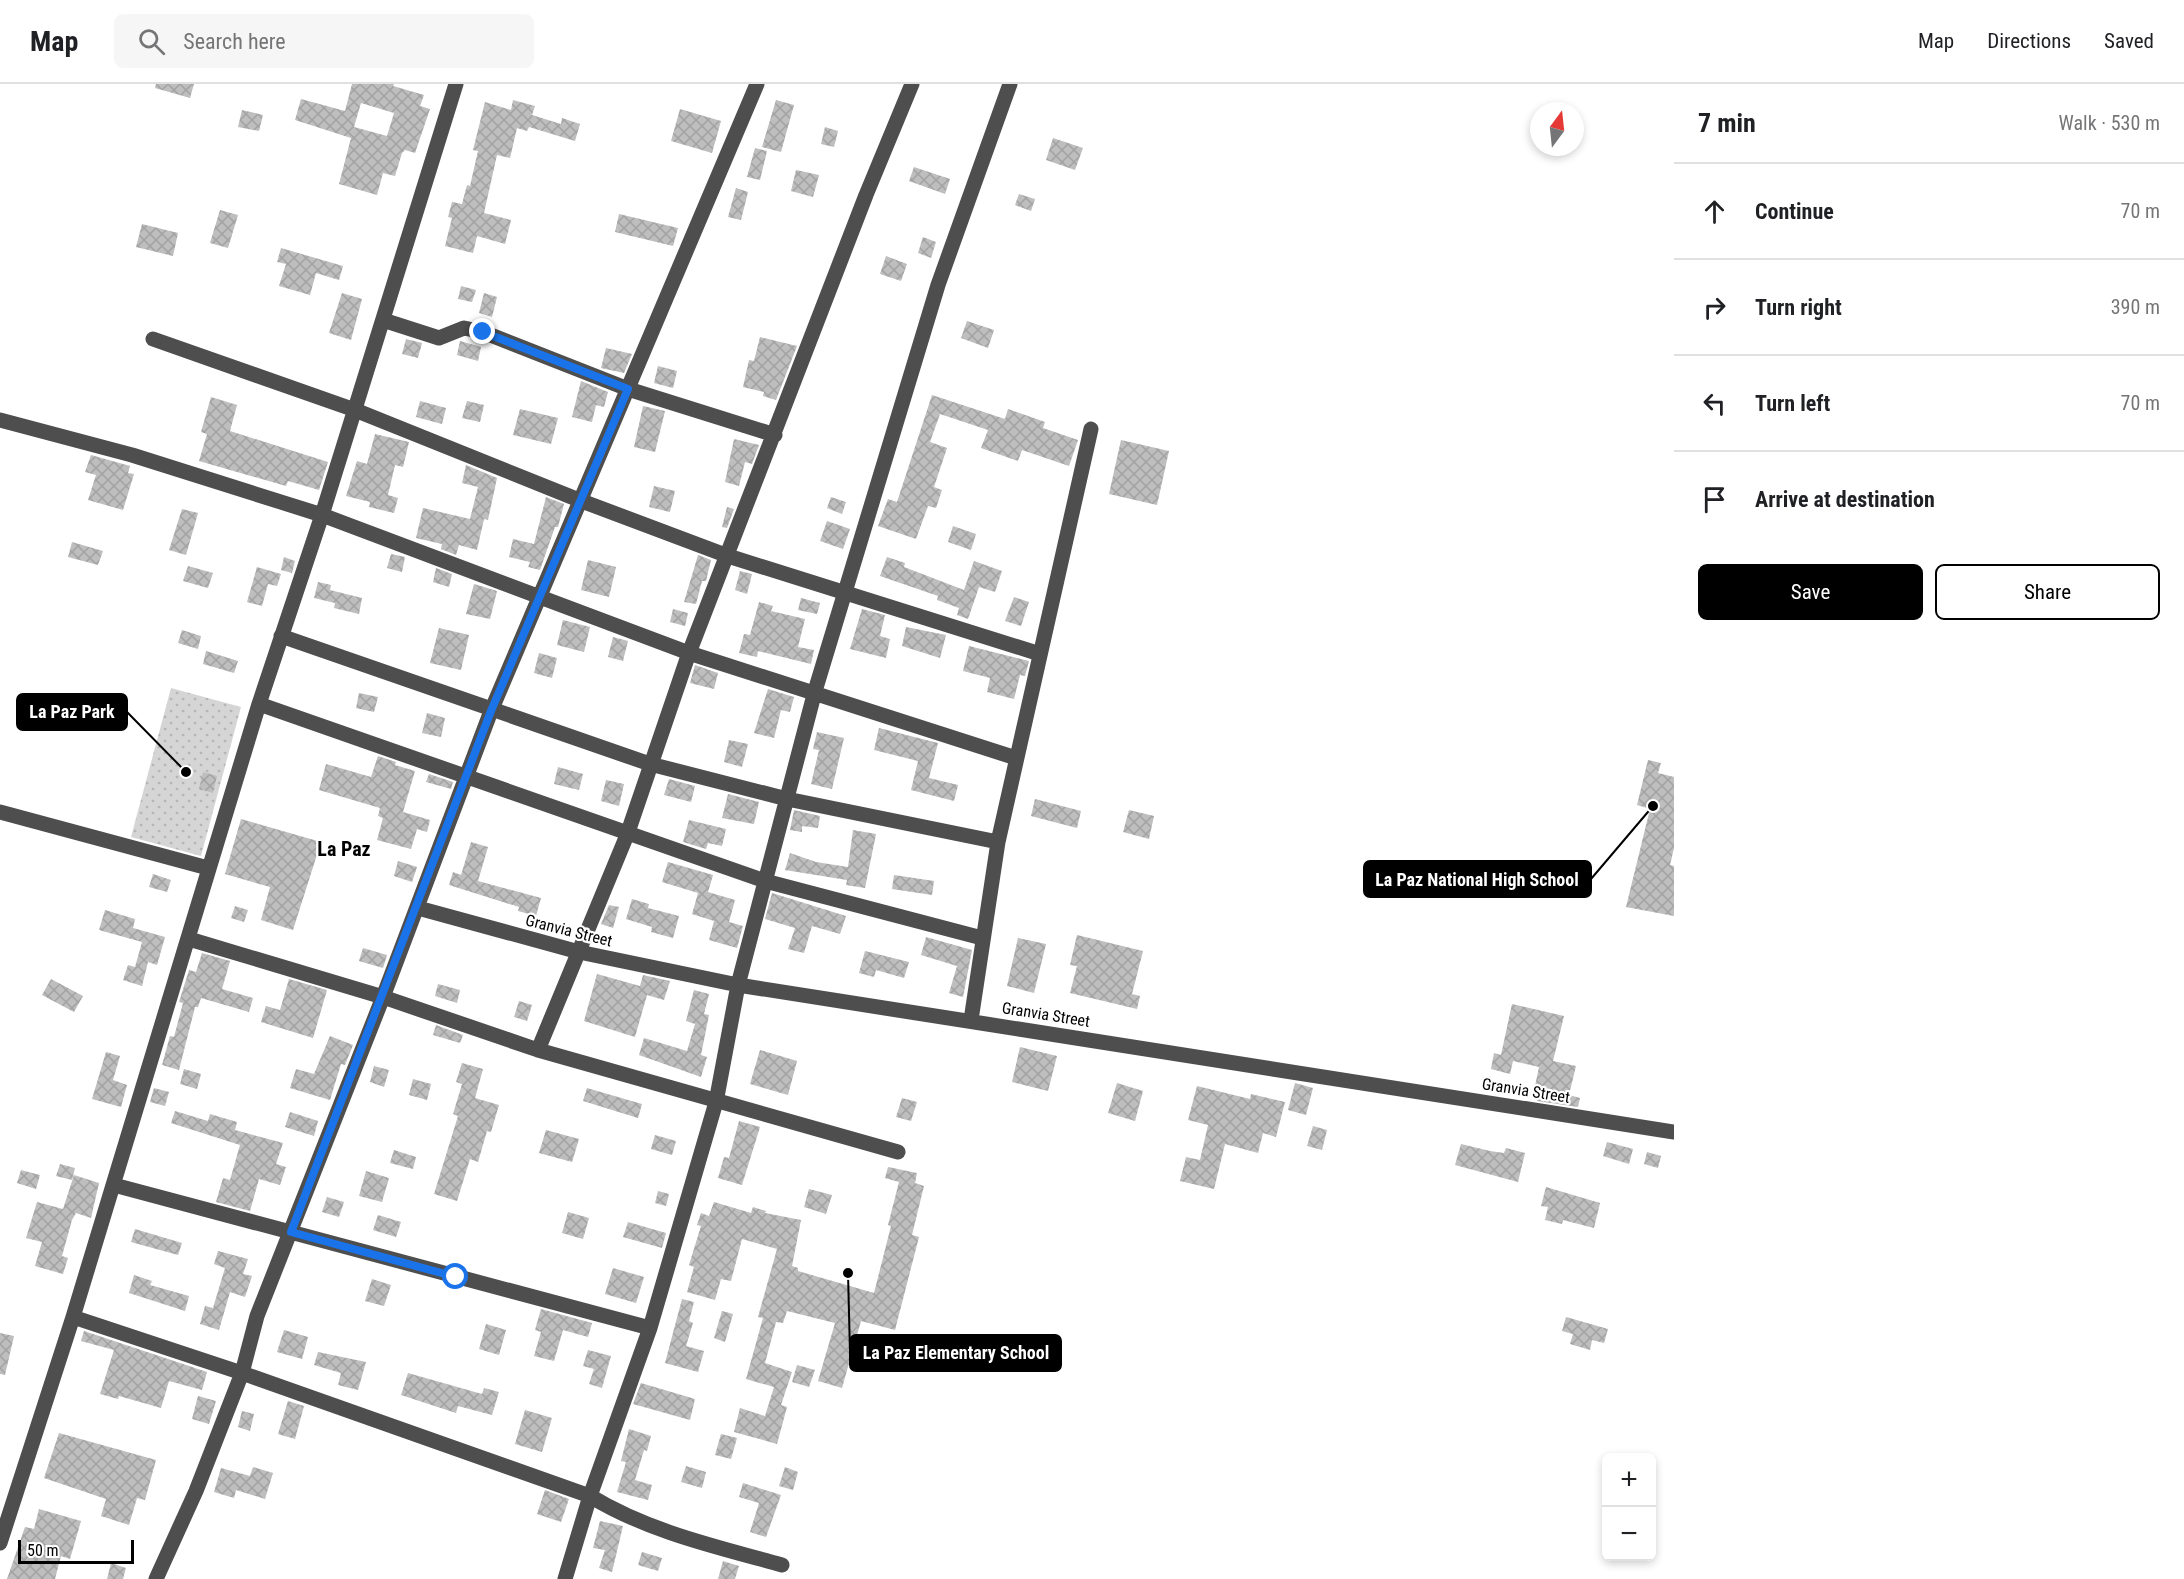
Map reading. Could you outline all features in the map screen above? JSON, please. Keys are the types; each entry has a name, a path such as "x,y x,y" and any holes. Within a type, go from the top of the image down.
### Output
{"street":[{"path":"0,1544 114,1185 258,704 356,410 456,84"},
{"path":"156,1579 196,1491 242,1373 257,1316 418,908 491,711 757,84"},
{"path":"538,1050 627,835 689,653 866,195 912,84"},
{"path":"565,1579 590,1496 650,1328 716,1102 738,985 815,691 938,285 1010,84"},
{"path":"383,320 439,338 464,328 483,332 628,389 775,435"},
{"path":"153,339 356,410 579,500 728,556 1040,654"},
{"path":"0,420 132,454 322,515 540,599 689,653 815,691 1016,758"},
{"path":"971,1020 998,842 1091,429"},
{"path":"281,636 491,711 650,764 787,799 998,842"},
{"path":"258,704 468,776 627,835 765,881 982,939"},
{"path":"0,812 208,868"},
{"name":"Granvia Street","path":"418,908 579,952 738,985 1674,1132"},
{"path":"189,939 383,997 538,1050 898,1152"},
{"path":"114,1185 650,1328"},
{"path":"73,1317 242,1373 590,1496 606,1506 686,1539 782,1565"}],"shaded area":[{"path":"171,688 241,707 201,856 131,837"}],"building":[{"path":"156,84 194,84 190,98 155,88"},
{"path":"352,84 394,84 393,86 424,95 420,106 430,109 415,153 405,150 402,153 395,176 383,173 377,195 339,184 351,138 295,120 301,99 345,111","holes":["361,103 394,113 387,136 354,127"]},
{"path":"513,100 535,106 532,115 561,124 562,118 580,124 575,141 529,127 527,131 517,128 510,158 497,155 484,213 511,220 505,244 477,236 473,253 445,246 452,218 448,217 452,202 462,204 467,185 470,186 478,151 473,150 485,102 511,110"},
{"path":"776,100 794,105 781,152 762,147"},
{"path":"680,109 721,121 712,153 671,141"},
{"path":"242,110 263,115 259,131 238,127"},
{"path":"825,127 838,131 834,147 821,144"},
{"path":"1053,138 1083,148 1075,170 1046,160"},
{"path":"755,148 767,151 760,180 747,177"},
{"path":"914,167 950,179 945,194 909,181"},
{"path":"796,170 819,175 813,197 791,191"},
{"path":"736,188 748,192 741,220 728,217"},
{"path":"1019,194 1035,199 1031,211 1015,205"},
{"path":"220,210 238,215 228,248 210,243"},
{"path":"619,214 678,228 673,246 615,232"},
{"path":"142,224 178,233 173,256 136,247"},
{"path":"923,237 936,242 931,258 918,253"},
{"path":"281,248 343,266 339,280 316,273 310,295 279,286 286,264 277,262"},
{"path":"886,256 907,264 901,281 880,274"},
{"path":"461,286 476,290 472,302 458,299"},
{"path":"342,293 362,299 351,340 329,333"},
{"path":"484,293 497,297 492,317 479,313"},
{"path":"967,321 994,330 988,348 961,338"},
{"path":"760,337 797,346 776,400 763,396 764,392 743,387 749,360 754,361"},
{"path":"406,339 422,343 418,358 402,354"},
{"path":"460,341 481,347 478,361 457,355"},
{"path":"606,348 632,354 624,373 601,368"},
{"path":"658,366 677,371 673,388 654,383"},
{"path":"581,381 608,392 604,407 596,405 592,422 572,417"},
{"path":"932,395 1005,419 1008,409 1045,422 1043,428 1078,440 1069,466 1022,450 1018,461 981,448 988,430 940,414 930,442 947,448 934,487 942,490 936,508 928,506 916,539 878,526 888,499 897,502"},
{"path":"211,397 237,405 230,431 328,462 319,490 288,481 286,486 199,461 207,434 201,432"},
{"path":"420,401 446,408 442,424 416,417"},
{"path":"467,401 484,405 480,422 462,418"},
{"path":"643,406 665,411 655,452 634,447"},
{"path":"520,409 558,418 551,444 513,435"},
{"path":"375,434 409,442 403,467 395,465 388,495 398,498 394,513 369,507 370,502 346,496 357,461 367,464"},
{"path":"734,439 759,445 752,464 745,462 739,486 725,482"},
{"path":"1121,440 1169,451 1157,505 1109,494"},
{"path":"91,455 130,466 128,473 134,474 123,510 88,500 96,475 85,472"},
{"path":"466,465 497,478 488,520 484,519 477,550 459,545 456,555 441,549 442,544 416,538 423,508 470,519 478,487 462,483"},
{"path":"654,486 675,491 670,512 649,507"},
{"path":"546,497 564,504 558,527 555,527 540,570 528,567 530,562 509,557 513,539 534,544"},
{"path":"831,497 846,502 842,514 827,508"},
{"path":"727,507 734,509 727,528 722,527"},
{"path":"182,509 198,513 186,555 169,550"},
{"path":"827,521 850,529 843,549 820,541"},
{"path":"953,526 976,534 971,550 948,542"},
{"path":"72,542 103,551 98,565 68,557"},
{"path":"391,554 405,557 402,572 387,568"},
{"path":"698,555 711,560 706,581 702,581 696,604 684,602"},
{"path":"284,557 295,561 292,573 281,570"},
{"path":"887,557 905,563 904,567 964,590 974,561 1002,571 995,592 979,587 968,619 957,615 959,608 937,600 938,596 880,576"},
{"path":"588,560 616,567 609,597 581,590"},
{"path":"188,566 213,573 208,588 183,581"},
{"path":"257,567 281,574 277,586 268,584 262,606 247,602"},
{"path":"436,568 452,574 449,587 433,582"},
{"path":"740,571 752,574 747,594 735,590"},
{"path":"318,582 331,585 330,590 362,598 359,614 334,608 335,603 314,598"},
{"path":"474,584 497,591 490,619 466,614"},
{"path":"1014,597 1029,602 1021,626 1005,621"},
{"path":"801,598 820,603 817,614 798,610"},
{"path":"759,602 773,606 771,611 805,619 798,647 814,650 811,664 758,651 757,657 739,653 744,634 750,635"},
{"path":"673,609 688,613 685,626 670,622"},
{"path":"862,609 885,615 880,636 890,639 886,658 850,649"},
{"path":"563,620 590,627 584,652 557,645"},
{"path":"906,627 946,635 940,658 902,646"},
{"path":"439,628 469,635 461,670 430,663"},
{"path":"182,630 201,636 198,649 178,643"},
{"path":"613,637 628,641 623,661 608,657"},
{"path":"969,646 1029,661 1025,676 1020,675 1014,699 987,692 990,678 963,671"},
{"path":"206,651 238,661 234,673 203,664"},
{"path":"539,653 557,658 552,678 534,673"},
{"path":"695,665 718,673 714,689 690,683"},
{"path":"768,689 794,697 790,712 781,710 774,738 754,733"},
{"path":"359,693 378,697 374,712 356,708"},
{"path":"427,713 445,718 441,737 422,733"},
{"path":"879,728 938,743 929,778 958,785 954,801 911,790 918,761 874,750"},
{"path":"817,732 844,738 832,789 811,784 819,750 813,749"},
{"path":"729,740 748,744 742,767 724,762"},
{"path":"378,756 396,762 395,765 415,771 403,812 430,820 427,832 417,829 411,849 377,840 383,818 378,816 380,808 319,790 326,764 371,777"},
{"path":"1648,760 1661,763 1658,773 1674,777 1674,848 1670,865 1674,866 1674,916 1626,907 1650,809 1637,805"},
{"path":"558,767 583,774 579,790 554,784"},
{"path":"203,772 217,776 213,793 199,789"},
{"path":"429,774 453,782 451,789 426,782"},
{"path":"669,779 695,786 691,802 664,795"},
{"path":"606,780 624,784 619,806 601,801"},
{"path":"728,794 759,802 754,824 722,818"},
{"path":"1035,799 1081,811 1077,828 1031,816"},
{"path":"794,810 820,816 818,828 802,826 802,832 790,830"},
{"path":"1129,810 1154,816 1149,839 1123,832"},
{"path":"241,819 321,842 293,930 261,920 270,887 225,874"},
{"path":"689,820 726,829 722,846 708,843 706,849 683,842"},
{"path":"853,830 876,834 865,888 846,885 847,880 785,870 790,853 816,862 848,867"},
{"path":"471,842 488,847 478,881 541,898 536,916 518,911 519,907 449,885 453,872 461,875"},
{"path":"398,861 417,867 412,882 394,876"},
{"path":"668,862 713,875 708,892 735,900 729,922 743,926 737,948 709,940 714,921 692,914 698,893 662,882"},
{"path":"153,874 171,880 167,892 149,887"},
{"path":"894,875 934,881 932,895 892,889"},
{"path":"772,893 846,916 840,934 812,926 804,953 788,949 795,928 765,919"},
{"path":"632,899 649,904 648,908 679,916 673,938 651,932 652,927 626,919"},
{"path":"609,905 619,907 613,928 601,924"},
{"path":"235,906 248,910 244,922 231,918"},
{"path":"105,910 135,919 133,928 165,937 157,965 148,962 142,986 123,980 128,965 135,967 142,942 99,930"},
{"path":"1077,935 1143,951 1132,994 1140,996 1137,1009 1070,993 1077,966 1070,965"},
{"path":"926,937 972,950 963,997 949,993 957,966 921,955"},
{"path":"1018,938 1046,944 1034,993 1007,986"},
{"path":"363,948 387,955 383,968 359,961"},
{"path":"865,951 909,962 904,978 876,970 874,977 859,973"},
{"path":"202,953 230,961 222,989 253,998 249,1012 201,998 198,1007 195,1007 179,1070 162,1065 170,1036 174,1037 183,1003 179,1002 189,970 196,972"},
{"path":"597,974 640,986 643,975 670,981 664,1000 647,995 635,1037 584,1021"},
{"path":"51,979 83,996 74,1012 42,995"},
{"path":"289,979 327,990 313,1038 261,1022 266,1006 280,1010"},
{"path":"438,984 460,990 457,1003 435,996"},
{"path":"694,990 709,994 704,1014 709,1015 701,1055 707,1057 701,1077 639,1055 644,1038 687,1051 695,1024 686,1021"},
{"path":"519,1001 532,1005 527,1021 514,1017"},
{"path":"1512,1004 1564,1016 1553,1061 1576,1066 1569,1095 1580,1098 1578,1107 1537,1101 1540,1087 1535,1086 1539,1067 1513,1061 1510,1074 1491,1069 1494,1053 1501,1055"},
{"path":"436,1025 463,1035 460,1043 433,1035"},
{"path":"330,1036 353,1045 345,1065 341,1064 330,1100 290,1088 296,1069 314,1074"},
{"path":"1020,1047 1057,1056 1048,1091 1012,1082"},
{"path":"760,1050 797,1061 788,1095 750,1084"},
{"path":"106,1052 120,1056 113,1080 127,1085 121,1107 92,1099"},
{"path":"462,1063 483,1069 475,1098 499,1105 491,1132 487,1131 478,1162 470,1159 457,1201 434,1194 458,1116 453,1114 462,1084 456,1082"},
{"path":"374,1066 389,1070 384,1087 370,1082"},
{"path":"184,1069 201,1074 197,1089 180,1084"},
{"path":"413,1079 431,1084 427,1100 409,1095"},
{"path":"1117,1083 1143,1091 1135,1121 1108,1113"},
{"path":"1295,1083 1313,1088 1306,1115 1288,1110"},
{"path":"1197,1086 1250,1099 1251,1094 1285,1102 1276,1137 1263,1133 1258,1153 1225,1144 1214,1189 1180,1181 1186,1157 1200,1160 1208,1125 1188,1120"},
{"path":"154,1088 169,1092 165,1106 150,1102"},
{"path":"587,1088 642,1104 638,1118 583,1101"},
{"path":"902,1098 917,1102 911,1121 896,1117"},
{"path":"175,1111 208,1121 210,1114 237,1122 235,1130 283,1143 276,1164 286,1167 280,1185 259,1179 250,1211 216,1202 223,1178 230,1180 240,1145 171,1123"},
{"path":"290,1112 318,1121 314,1136 285,1127"},
{"path":"739,1121 760,1127 742,1185 718,1178 724,1157 729,1158"},
{"path":"1313,1126 1327,1130 1322,1150 1307,1146"},
{"path":"546,1130 579,1139 572,1162 539,1153"},
{"path":"655,1135 676,1141 672,1155 651,1149"},
{"path":"1607,1142 1633,1149 1629,1164 1603,1156"},
{"path":"1461,1144 1504,1153 1506,1148 1525,1153 1518,1182 1455,1165"},
{"path":"394,1150 416,1157 413,1169 390,1163"},
{"path":"1647,1152 1661,1156 1658,1168 1644,1164"},
{"path":"60,1164 75,1168 72,1180 56,1176"},
{"path":"888,1167 917,1173 915,1183 924,1186 912,1235 919,1237 895,1330 861,1321 842,1388 818,1381 835,1323 787,1311 783,1323 776,1322 765,1363 792,1372 781,1405 787,1407 777,1444 734,1432 740,1408 765,1416 774,1387 746,1379 763,1318 758,1317 777,1249 742,1239 731,1281 721,1279 715,1300 687,1292 694,1267 689,1265 701,1226 697,1225 701,1213 709,1216 714,1202 751,1213 753,1207 766,1211 765,1213 801,1220 792,1266 798,1268 798,1271 874,1293 891,1226 888,1225 899,1182 885,1178"},
{"path":"21,1170 40,1175 36,1189 17,1183"},
{"path":"366,1171 389,1178 382,1202 359,1196"},
{"path":"74,1175 99,1183 91,1218 76,1213 72,1220 62,1256 68,1258 63,1274 35,1266 42,1242 26,1238 37,1202 63,1209"},
{"path":"1546,1187 1600,1203 1594,1228 1563,1220 1562,1224 1545,1220 1548,1207 1541,1206"},
{"path":"809,1189 832,1195 826,1214 804,1207"},
{"path":"658,1191 669,1194 666,1206 655,1203"},
{"path":"327,1197 344,1202 339,1217 322,1212"},
{"path":"568,1212 589,1218 583,1239 562,1233"},
{"path":"378,1215 401,1222 396,1237 373,1230"},
{"path":"628,1222 666,1233 662,1248 623,1237"},
{"path":"135,1229 182,1243 178,1255 131,1242"},
{"path":"218,1251 248,1259 243,1274 252,1276 245,1297 230,1292 219,1330 200,1324 205,1306 213,1308 225,1268 214,1264"},
{"path":"613,1268 644,1277 636,1303 605,1294"},
{"path":"134,1275 152,1281 150,1285 189,1296 185,1311 129,1293"},
{"path":"372,1279 391,1285 384,1306 365,1301"},
{"path":"682,1299 694,1302 689,1321 693,1323 686,1346 704,1351 698,1372 665,1363"},
{"path":"541,1309 592,1323 588,1337 563,1330 554,1361 534,1356 541,1332 535,1330"},
{"path":"722,1311 733,1314 725,1342 714,1338"},
{"path":"1566,1317 1608,1329 1604,1343 1592,1340 1590,1350 1570,1344 1573,1334 1562,1331"},
{"path":"486,1324 506,1330 499,1355 479,1349"},
{"path":"284,1330 308,1337 302,1359 277,1352"},
{"path":"84,1331 207,1372 202,1390 169,1381 161,1408 119,1396 118,1399 100,1394 114,1350 81,1341"},
{"path":"0,1333 14,1336 5,1375 0,1374"},
{"path":"588,1350 611,1356 602,1388 589,1384 594,1369 583,1366"},
{"path":"318,1352 366,1362 358,1390 338,1385 341,1373 314,1365"},
{"path":"797,1365 815,1370 809,1387 792,1382"},
{"path":"408,1373 482,1394 484,1388 499,1392 492,1415 458,1406 456,1413 401,1395"},
{"path":"641,1383 695,1399 690,1420 633,1404"},
{"path":"198,1396 216,1401 209,1424 192,1419"},
{"path":"288,1401 304,1406 295,1439 278,1434"},
{"path":"525,1410 552,1418 542,1452 515,1444"},
{"path":"242,1411 254,1414 250,1431 238,1427"},
{"path":"629,1429 651,1436 635,1480 652,1485 648,1500 617,1492 626,1462 621,1461"},
{"path":"59,1433 156,1460 145,1500 137,1498 129,1525 101,1516 106,1499 44,1478"},
{"path":"721,1434 737,1438 731,1459 715,1455"},
{"path":"686,1466 706,1472 702,1488 681,1482"},
{"path":"253,1467 273,1473 265,1499 236,1490 234,1498 214,1492 221,1468 250,1476"},
{"path":"785,1467 798,1472 793,1490 779,1486"},
{"path":"743,1483 781,1495 766,1537 750,1532 759,1503 739,1497"},
{"path":"545,1490 569,1499 561,1522 537,1514"},
{"path":"39,1509 81,1521 70,1559 61,1556 55,1579 7,1579 25,1527 34,1529"},
{"path":"600,1521 623,1526 612,1572 599,1568 605,1550 593,1548"},
{"path":"642,1552 662,1558 658,1571 638,1565"},
{"path":"723,1561 739,1566 735,1579 718,1579"},
{"path":"111,1563 126,1568 123,1579 107,1579"}],"place":[{"name":"La Paz Park","path":"186,772"},
{"name":"La Paz National High School","path":"1653,806"},
{"name":"La Paz Elementary School","path":"848,1273"}],"district":[{"name":"La Paz","path":"344,849"}],"route":[{"path":"456,1277 291,1232 418,908 491,711 628,389 483,332"}]}
